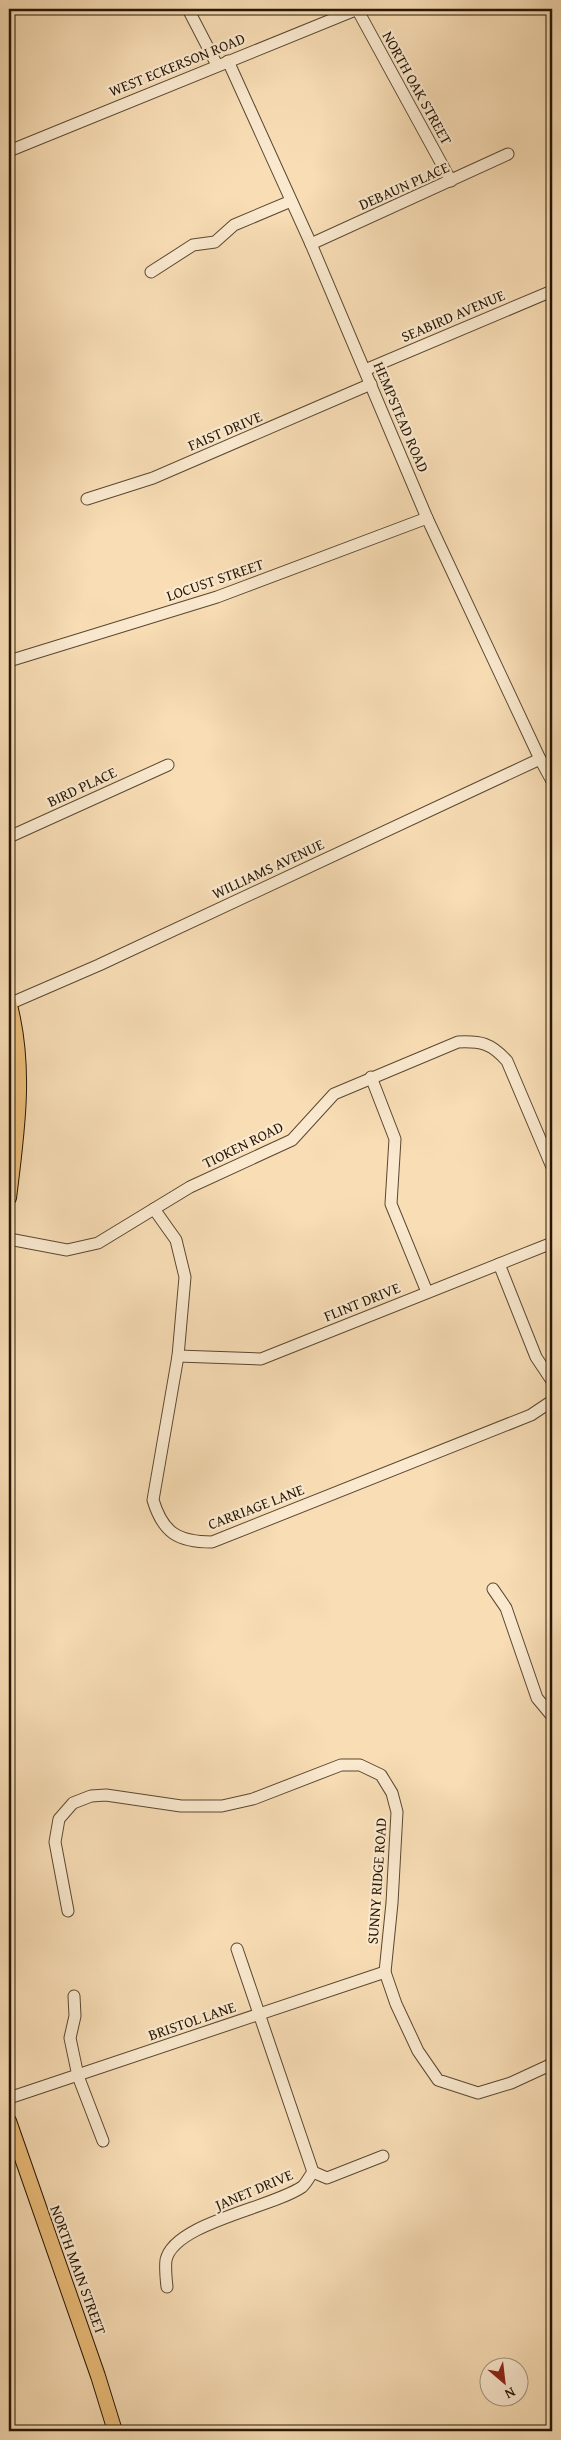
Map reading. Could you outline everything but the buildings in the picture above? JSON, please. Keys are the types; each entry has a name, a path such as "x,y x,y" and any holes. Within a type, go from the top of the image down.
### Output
{"main road":[{"path":"9,1003 18,1060 19,1104 9,1198"},
{"name":"NORTH MAIN STREET","path":"9,2121 98,2376 114,2431"}],"street":[{"name":"HEMPSTEAD ROAD","path":"188,9 223,63 291,201 427,518 540,760 552,781"},
{"name":"WEST ECKERSON ROAD","path":"9,151 351,10"},
{"name":"NORTH OAK STREET","path":"351,10 451,181"},
{"name":"DEBAUN PLACE","path":"311,244 508,154"},
{"path":"151,272 193,245 215,242 234,225 291,201"},
{"name":"SEABIRD AVENUE","path":"365,370 552,291"},
{"name":"FAIST DRIVE","path":"87,499 152,478 371,384"},
{"name":"LOCUST STREET","path":"9,661 217,597 427,518"},
{"name":"WILLIAMS AVENUE","path":"9,1003 99,965 540,760"},
{"name":"BIRD PLACE","path":"9,837 168,764"},
{"name":"TIOKEN ROAD","path":"9,1239 67,1250 98,1243 190,1187 292,1140 334,1094 371,1076 458,1042 478,1042 496,1048 507,1061 552,1167"},
{"path":"371,1076 395,1139 391,1204 427,1292"},
{"name":"CARRIAGE LANE","path":"154,1209 176,1240 185,1277 178,1356 153,1500 158,1516 167,1528 189,1542 212,1542 531,1415 552,1401"},
{"name":"FLINT DRIVE","path":"178,1356 261,1358 552,1243"},
{"path":"499,1264 536,1357 552,1381"},
{"path":"493,1589 506,1608 537,1698 552,1716"},
{"name":"SUNNY RIDGE ROAD","path":"68,1911 55,1842 59,1819 73,1803 91,1796 106,1795 181,1806 222,1806 253,1799 341,1765 360,1765 381,1775 392,1793 398,1812 385,1972 396,2004 418,2051 438,2080 478,2093 511,2083 550,2065 552,2061"},
{"name":"JANET DRIVE","path":"166,2287 166,2259 175,2242 192,2231 282,2198 304,2186 313,2172 236,1949"},
{"name":"BRISTOL LANE","path":"9,2098 385,1972"},
{"path":"74,1996 75,2016 70,2038 78,2076 103,2142"},
{"path":"313,2172 326,2178 383,2156"}]}
